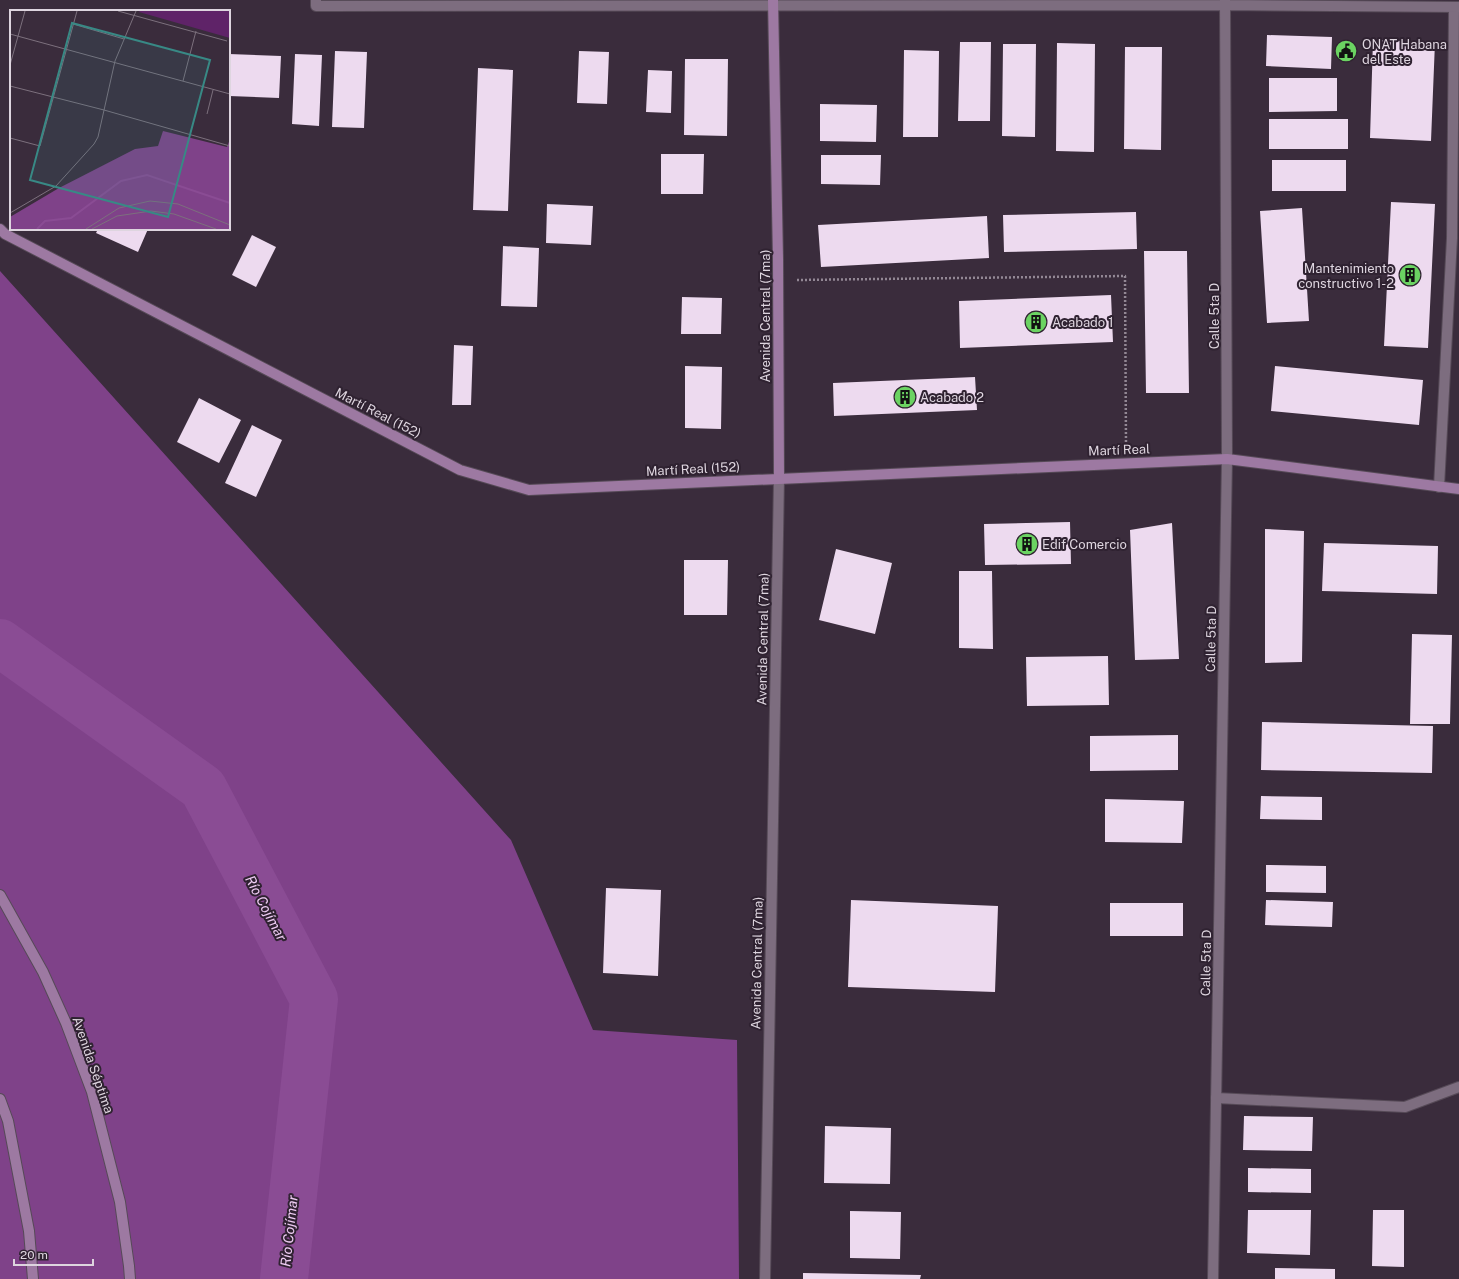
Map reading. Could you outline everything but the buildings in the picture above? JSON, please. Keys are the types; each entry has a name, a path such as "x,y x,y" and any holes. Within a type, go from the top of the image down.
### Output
{"main road":[{"name":"Avenida Central (7ma)","path":"773,2 778,281 779,478"},
{"name":"Martí Real (152)","path":"0,229 5,234 460,470 529,490 779,478"},
{"name":"Martí Real","path":"779,478 1227,459 1459,489"},
{"name":"Avenida Séptima","path":"0,895 43,972 66,1023 92,1092 120,1202 130,1279"},
{"path":"0,1099 8,1121 29,1231 34,1279"}],"street":[{"path":"316,3 1225,2 1456,7 1452,238 1439,487"},
{"name":"Calle 5ta D","path":"1214,1279 1227,459 1225,2"},
{"name":"Avenida Central (7ma)","path":"765,1279 779,478"},
{"path":"1216,1098 1405,1107 1459,1087"}],"path":[{"path":"778,281 1125,276 1126,463"}],"shaded area":[{"path":"0,271 511,840 593,1030 737,1040 739,1279 0,1279"}],"waterway":[{"name":"Río Cojímar","path":"0,643 203,788 314,999 284,1279"}],"place":[{"name":"ONAT Habana del Este","path":"1346,51"},
{"name":"Mantenimiento constructivo 1-2","path":"1410,275"},
{"name":"Acabado 1","path":"1036,322"},
{"name":"Acabado 2","path":"905,397"},
{"name":"Edif Comercio","path":"1027,544"}]}
